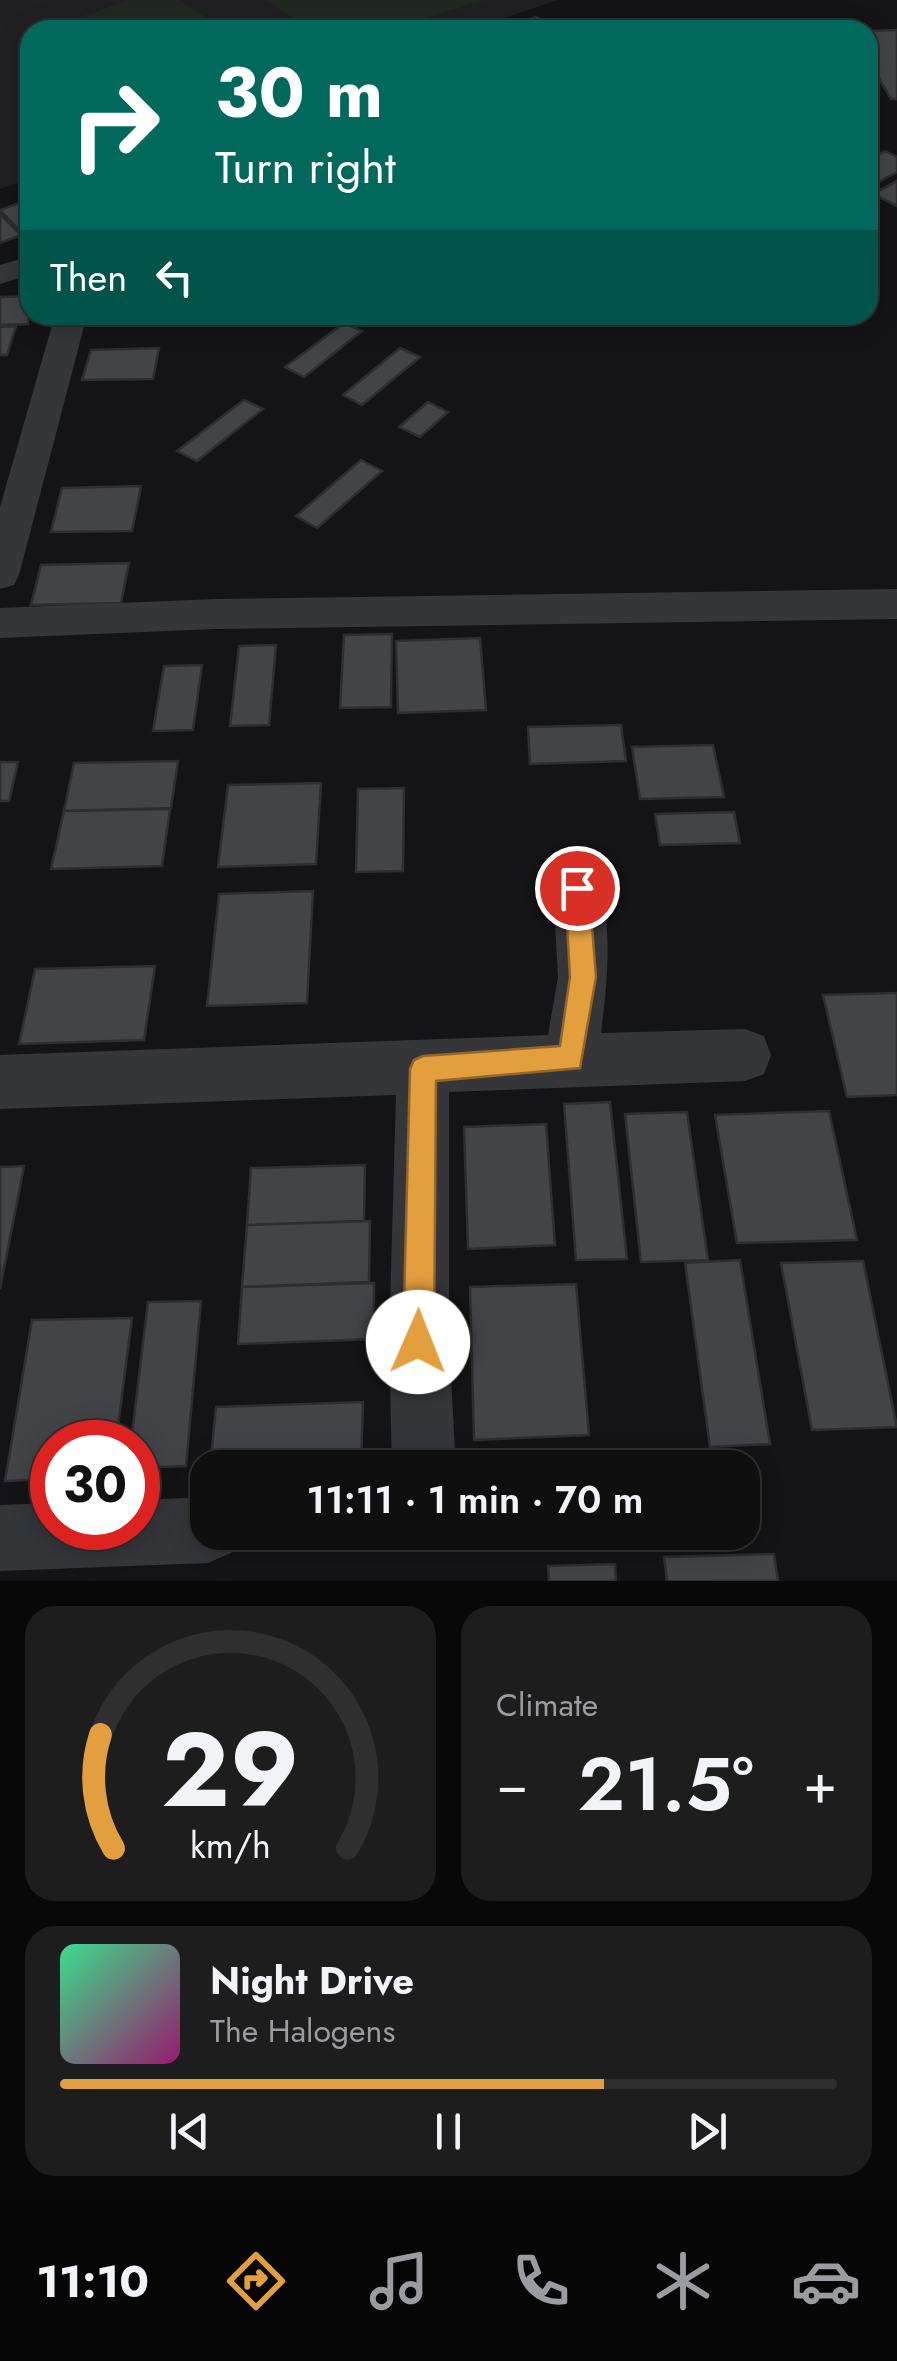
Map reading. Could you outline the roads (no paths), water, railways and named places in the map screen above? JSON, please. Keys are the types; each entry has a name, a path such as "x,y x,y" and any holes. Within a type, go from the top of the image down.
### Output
{"street":[{"path":"0,574 67,325"},
{"path":"0,623 215,614 897,604"},
{"path":"571,1058 583,977 577,888"},
{"path":"0,1082 182,1080 571,1058 745,1055"},
{"path":"423,1069 418,1342 423,1450"},
{"path":"0,1538 190,1531"}]}
